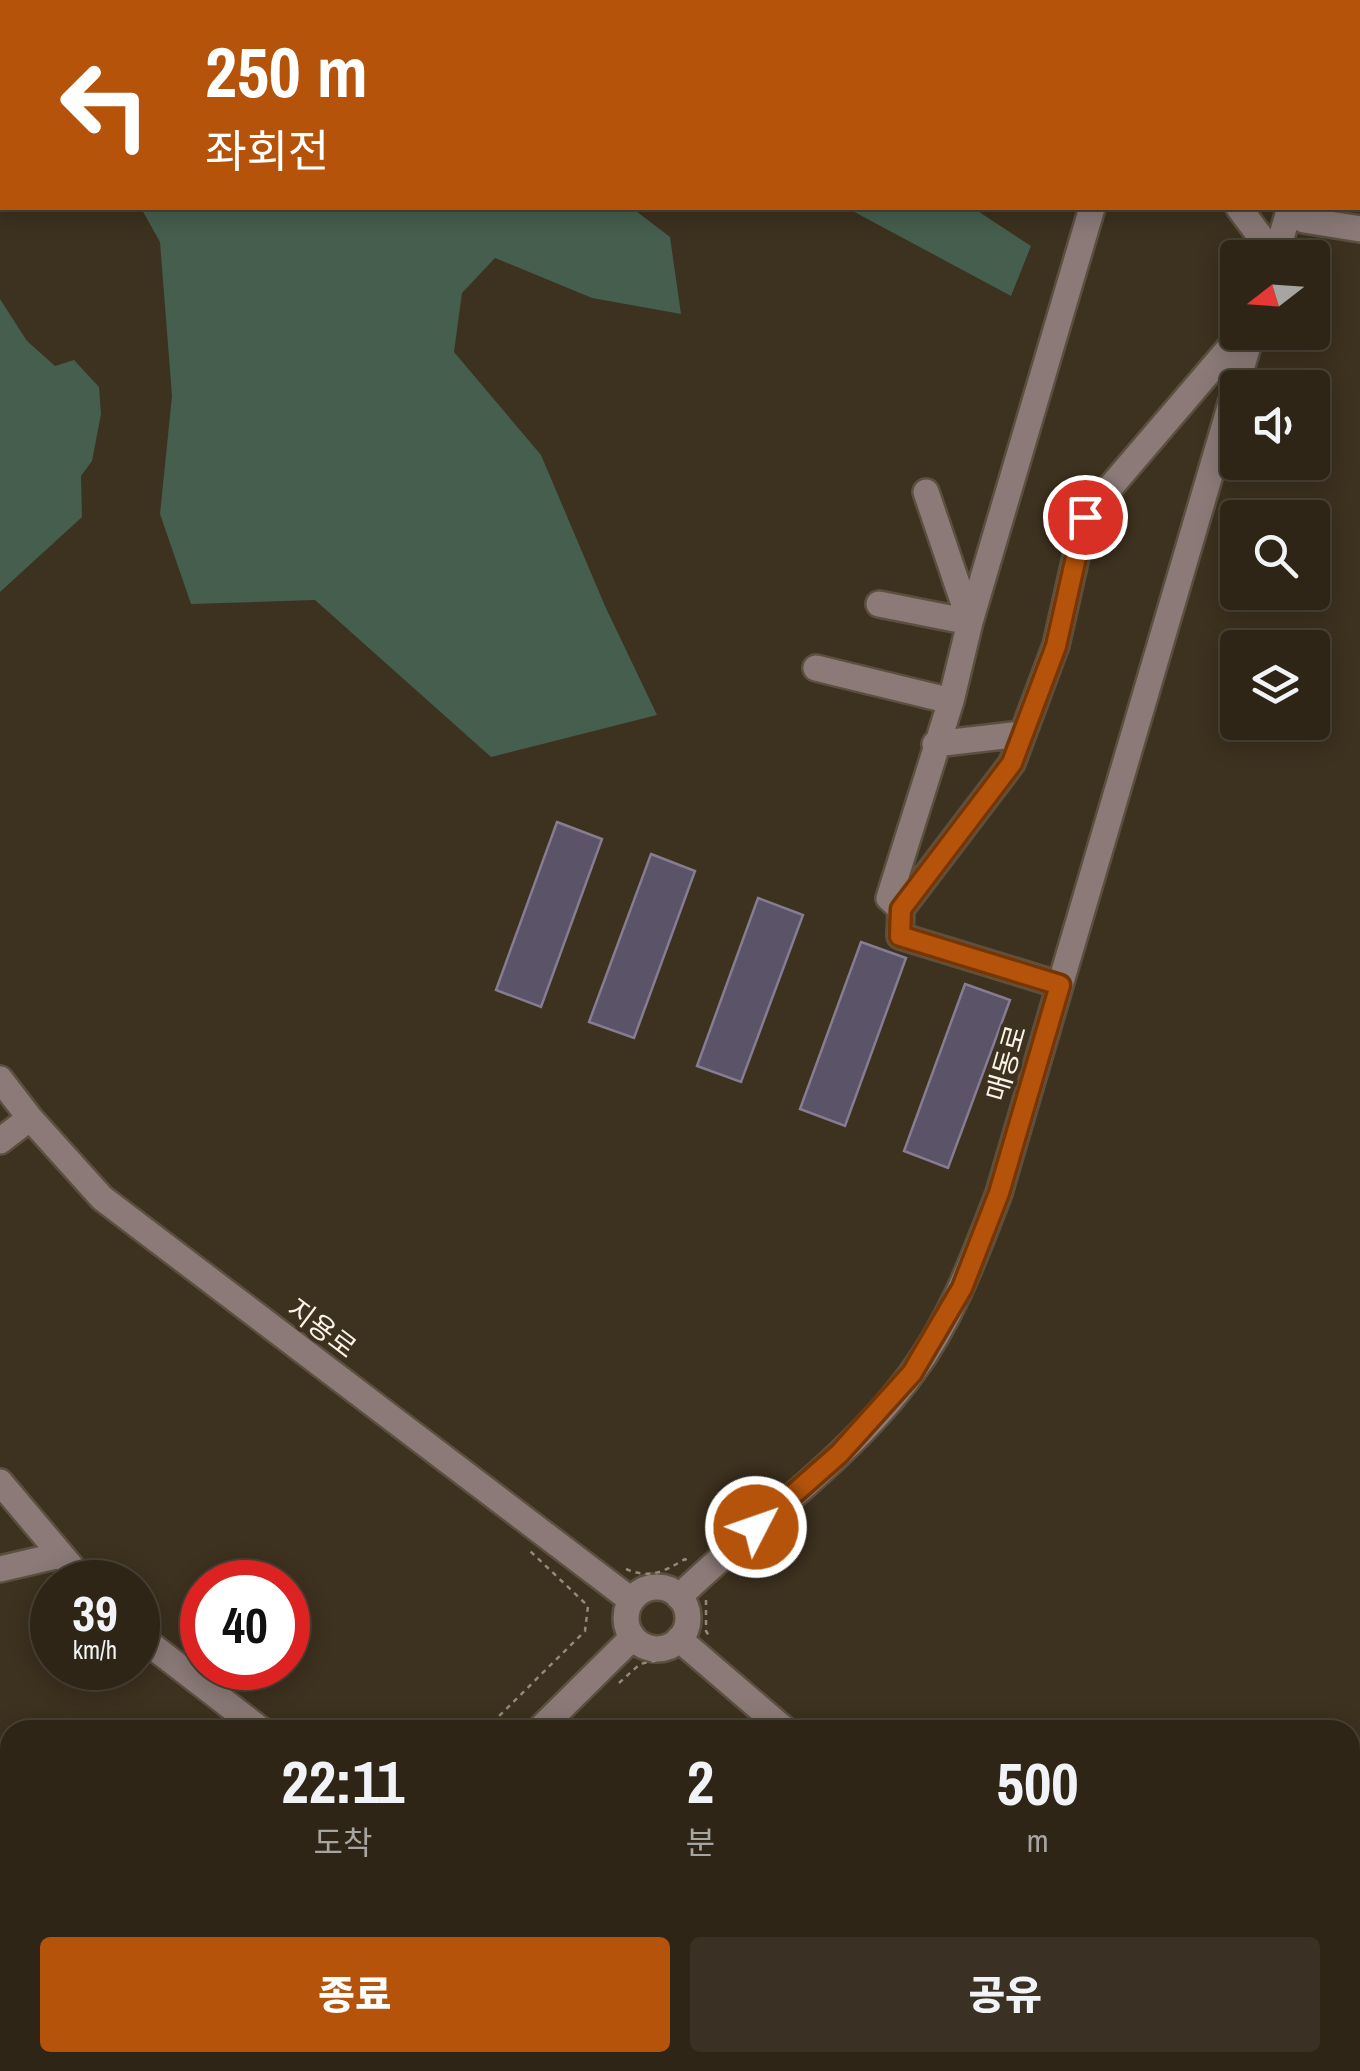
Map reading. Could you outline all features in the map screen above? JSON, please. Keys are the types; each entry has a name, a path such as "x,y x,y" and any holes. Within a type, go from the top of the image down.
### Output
{"street":[{"path":"901,909 890,898 1091,210"},
{"path":"1240,210 1263,240"},
{"path":"1283,240 1296,214 1360,228"},
{"path":"1060,985 900,936 901,909 1012,763 1056,646 1085,517 1228,350"},
{"name":"매동로","path":"679,1596 839,1454 912,1373 962,1288 999,1193 1247,350"},
{"path":"926,492 970,622"},
{"path":"879,604 970,622"},
{"path":"816,668 950,701"},
{"path":"936,744 1021,734"},
{"name":"지용로","path":"0,1078 30,1118 102,1198 128,1220 631,1600"},
{"path":"0,1140 30,1118"},
{"path":"0,1482 64,1560"},
{"path":"0,1568 60,1555"},
{"path":"654,1587 679,1596 688,1615 679,1639 657,1649 642,1646 633,1638 626,1620 631,1600 654,1587"},
{"path":"549,1720 633,1638"},
{"path":"679,1639 773,1720"},
{"path":"160,1652 249,1720"}],"path":[{"path":"495,1720 586,1631 588,1606 530,1553 526,1540"},
{"path":"603,1578 618,1562 641,1575 664,1572 685,1559 700,1576"}],"green space":[{"path":"142,210 635,210 670,237 681,314 592,298 495,258 462,293 454,352 541,455 605,606 657,715 491,757 315,600 191,604 160,514 172,396 160,242"},
{"path":"851,210 976,210 1031,246 1011,296"},
{"path":"0,299 27,341 55,366 74,360 99,387 101,414 92,461 81,476 82,517 0,592"}],"building":[{"path":"557,822 602,839 541,1007 496,990"},
{"path":"651,854 695,871 634,1038 589,1022"},
{"path":"758,898 803,915 741,1082 697,1066"},
{"path":"861,942 906,958 845,1126 800,1109"},
{"path":"965,984 1010,1000 948,1168 904,1151"}],"route":[{"path":"756,1527 839,1454 912,1373 962,1288 999,1193 1060,985 900,936 901,909 1012,763 1056,646 1085,517"}]}
